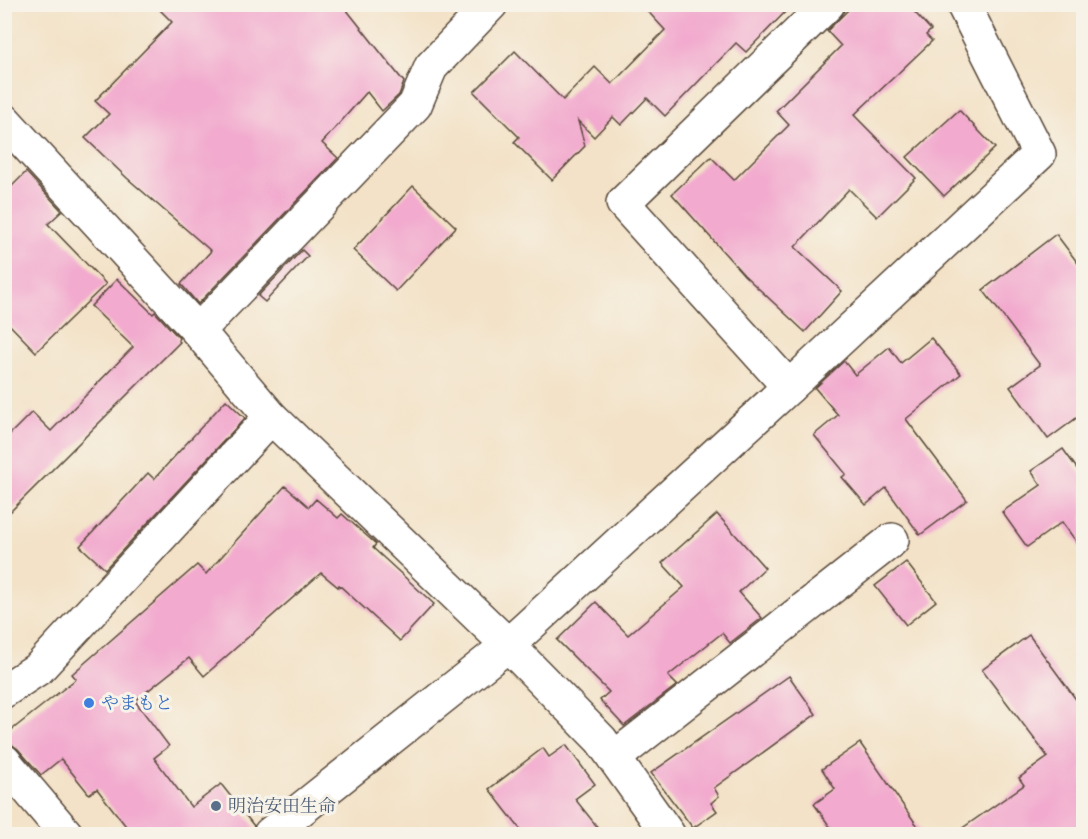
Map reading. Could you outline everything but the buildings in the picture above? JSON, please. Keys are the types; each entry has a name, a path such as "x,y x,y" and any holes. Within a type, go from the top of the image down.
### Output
{"street":[{"path":"198,331 415,105 431,67 491,4"},
{"path":"789,387 623,202 828,4"},
{"path":"270,834 508,645 1039,154 963,4"},
{"path":"4,120 198,331 271,417 508,645 601,740 668,834"},
{"path":"4,691 39,668 271,417"},
{"path":"614,758 892,540"},
{"path":"4,761 66,834"}],"place":[{"name":"やまもと","path":"89,703"},
{"name":"明治安田生命","path":"216,806"}]}
